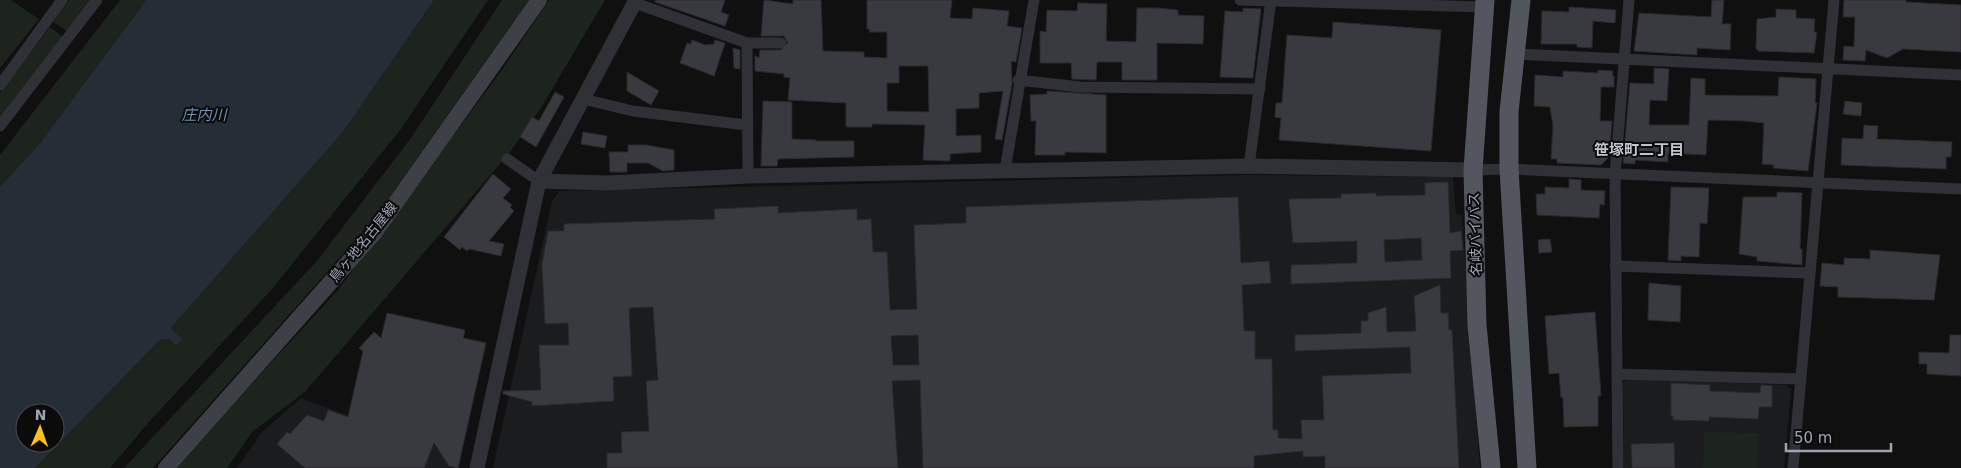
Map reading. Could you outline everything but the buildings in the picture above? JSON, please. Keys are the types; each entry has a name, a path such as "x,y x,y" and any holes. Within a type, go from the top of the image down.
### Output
{"highway":[{"path":"1521,0 1509,112 1509,169 1527,468"},
{"name":"名岐バイパス","path":"1484,3 1473,170 1477,324 1491,468"}],"main road":[{"name":"鳥ヶ地名古屋線","path":"166,468 375,232 539,0"}],"street":[{"path":"0,84 62,0"},
{"path":"0,126 97,0"},
{"path":"1005,170 1018,80 1034,0"},
{"path":"1240,0 1484,3"},
{"path":"1249,166 1271,0"},
{"path":"1618,468 1615,175 1629,0"},
{"path":"1793,468 1834,0"},
{"path":"477,468 539,181 635,1 747,42 781,43"},
{"path":"747,42 746,125 748,176"},
{"path":"1516,54 1961,75"},
{"path":"1018,80 1080,87 1260,89"},
{"path":"583,99 633,111 746,125"},
{"path":"507,159 539,181 608,183 748,176 1249,166 1509,169 1961,189"},
{"path":"1615,266 1809,273"},
{"path":"1617,374 1801,379"}],"shaded area":[{"path":"0,0 11,0 39,19 0,68"},
{"path":"69,0 91,0 67,31 53,22"},
{"path":"120,0 146,0 41,142 0,187 0,155"},
{"path":"434,0 488,0 401,129 272,289 148,423 110,468 35,468 50,453 65,453 65,437 161,339 182,339 171,328 343,132"},
{"path":"502,0 529,0 374,219 153,468 124,468 316,262 411,138"},
{"path":"549,0 605,0 541,108 510,152 305,392 252,432 227,468 174,468 338,290 502,70"},
{"path":"50,27 64,38 0,120 0,93"},
{"path":"1247,175 1453,177 1456,214 1462,215 1480,468 493,468 552,201 559,191"},
{"path":"1627,379 1786,385 1791,390 1784,468 1624,468 1623,383"},
{"path":"301,398 424,444 462,453 459,468 237,468 262,432"},
{"path":"1704,432 1759,433 1758,468 1703,468"}],"water":[{"name":"庄内川","path":"146,0 434,0 343,132 171,328 182,339 176,345 170,339 161,339 65,437 65,403 15,403 15,453 50,453 35,468 0,468 0,187 41,142"}],"district":[{"name":"笹塚町二丁目","path":"1639,150"}]}
